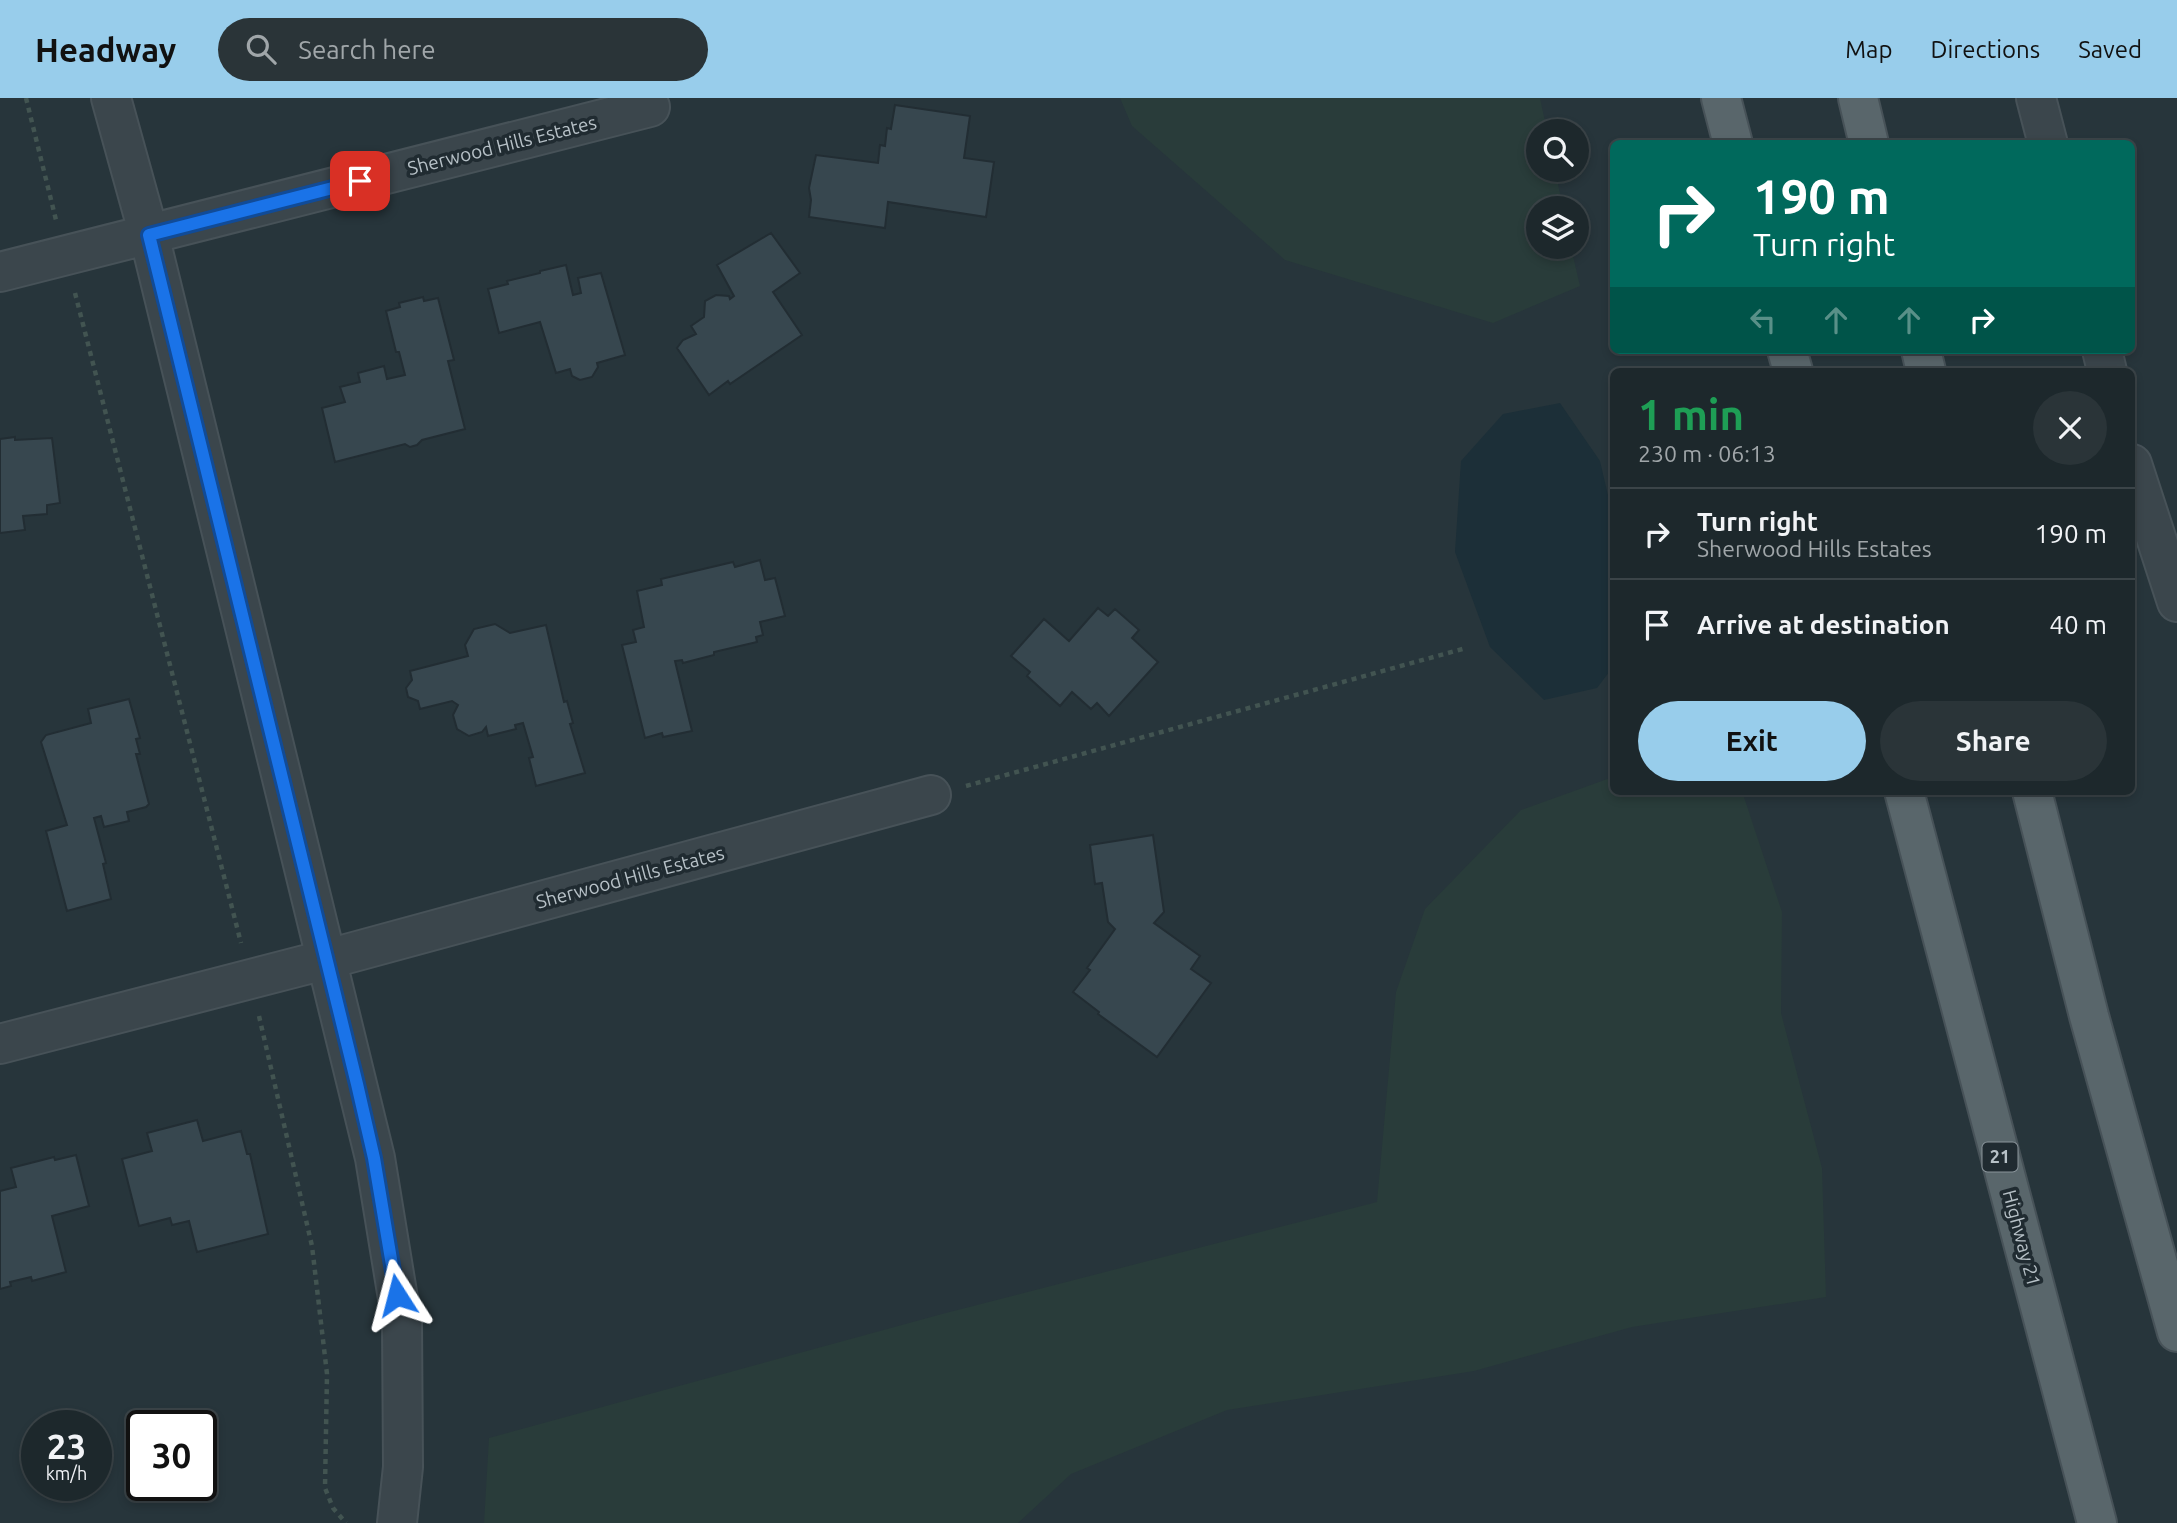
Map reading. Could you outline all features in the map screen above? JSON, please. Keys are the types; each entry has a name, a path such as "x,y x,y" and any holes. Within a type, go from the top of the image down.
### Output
{"main road":[{"path":"1721,98 1732,140"},
{"path":"1858,98 1868,140"},
{"name":"Highway 21","path":"1905,795 2097,1523"},
{"path":"2033,795 2089,1016 2177,1332"}],"street":[{"path":"111,98 149,235 328,960 374,1158 402,1323 403,1467 397,1523"},
{"path":"2036,98 2047,140"},
{"name":"Sherwood Hills Estates","path":"0,272 650,107"},
{"path":"2135,473 2177,601"},
{"name":"Sherwood Hills Estates","path":"0,1044 328,960 931,795"}],"path":[{"path":"26,98 58,226"},
{"path":"74,289 241,944"},
{"path":"931,795 1466,648"},
{"path":"258,1012 312,1245 327,1374 325,1488 333,1508 346,1523"}],"green space":[{"path":"1120,98 1540,98 1544,119 1526,119 1526,182 1558,182 1560,196 1526,196 1526,259 1574,259 1580,286 1493,323 1285,260 1132,126"},
{"path":"1610,778 1610,795 1743,795 1782,912 1781,1013 1822,1168 1826,1297 1632,1327 1474,1371 1227,1410 1071,1474 1018,1523 484,1523 489,1438 942,1314 1377,1202 1396,992 1425,909 1521,810"}],"water":[{"path":"1560,403 1600,461 1610,504 1610,671 1597,688 1544,700 1490,647 1455,552 1461,461 1503,414"}],"building":[{"path":"895,105 970,116 964,158 994,162 986,217 888,202 885,228 809,217 809,188 816,155 878,163 880,145 885,146 887,128 891,129"},
{"path":"771,233 800,273 773,292 802,335 730,384 728,381 709,395 677,348 683,340 696,334 691,326 704,317 705,301 716,295 729,296 730,299 734,296 717,265"},
{"path":"566,265 573,295 581,293 578,278 601,273 625,355 597,363 598,367 592,377 580,380 572,376 570,369 556,373 540,322 499,333 488,289"},
{"path":"423,297 424,301 438,298 454,360 448,361 465,429 422,440 410,447 405,444 335,462 322,408 345,402 340,387 360,382 358,373 384,366 387,379 405,375 386,311 400,307 399,303"},
{"path":"15,437 15,440 52,438 60,503 47,505 47,514 23,516 25,530 0,533 0,439"},
{"path":"760,560 765,580 775,578 785,616 760,622 763,635 756,637 757,642 714,652 714,655 683,663 682,660 675,661 692,731 663,737 662,733 645,738 622,645 636,642 633,630 644,627 637,591 662,585 661,579 733,562 735,567"},
{"path":"1098,608 1108,616 1115,609 1139,630 1132,638 1158,662 1109,716 1097,703 1091,709 1072,692 1060,706 1027,676 1030,672 1011,656 1044,619 1069,641"},
{"path":"495,624 510,633 546,625 564,702 567,701 573,723 570,724 585,773 536,786 529,758 533,757 523,723 515,725 516,729 488,736 486,727 482,732 469,736 457,729 453,715 458,705 452,701 420,709 418,701 408,697 406,688 412,680 410,671 468,656 465,645 474,629"},
{"path":"129,699 140,738 136,739 140,754 136,754 149,804 127,812 129,821 104,827 101,816 94,818 106,863 103,864 111,899 67,911 46,831 67,825 41,742 46,735 91,723 88,709"},
{"path":"1153,835 1164,912 1154,923 1200,956 1191,969 1211,983 1157,1057 1073,992 1115,929 1108,922 1102,883 1095,884 1090,845"},
{"path":"197,1120 203,1141 241,1131 247,1154 250,1154 268,1234 197,1252 189,1221 172,1225 170,1218 139,1226 122,1159 152,1151 147,1133"},
{"path":"76,1155 89,1206 52,1216 66,1272 32,1281 31,1277 10,1282 11,1286 0,1289 0,1191 16,1187 11,1168 54,1157 55,1160"}],"route":[{"path":"360,181 149,235 328,960 374,1158 397,1295"}]}
